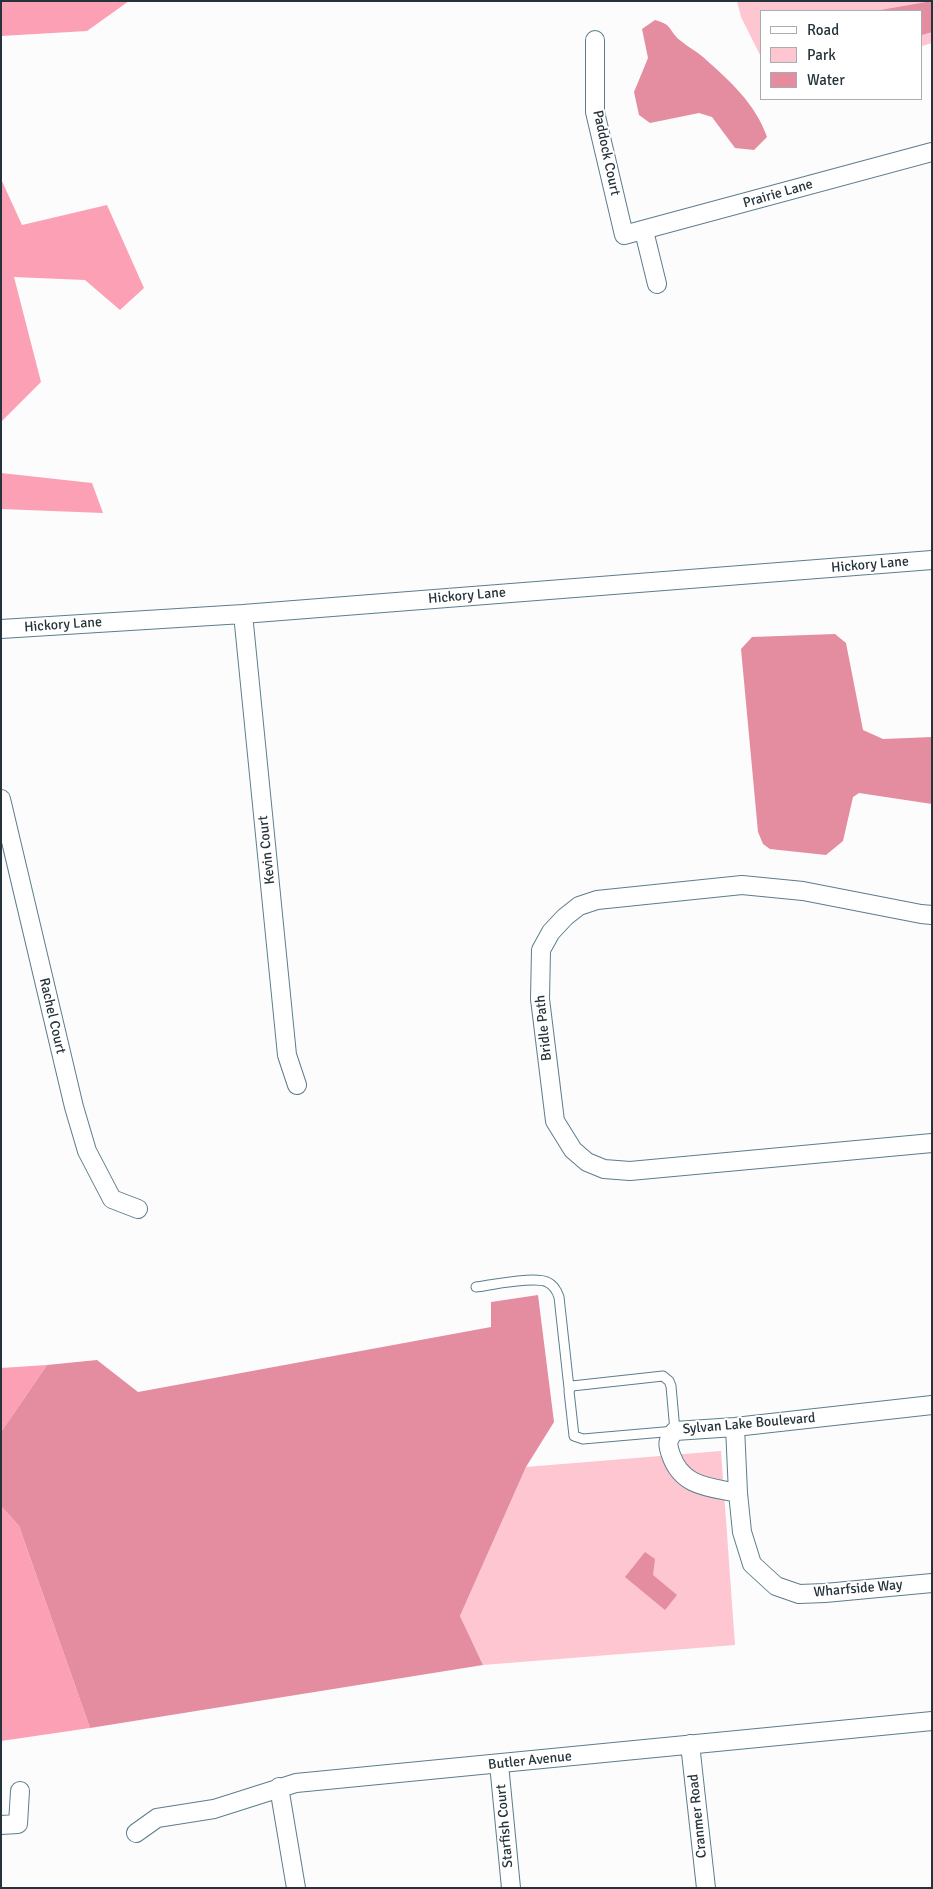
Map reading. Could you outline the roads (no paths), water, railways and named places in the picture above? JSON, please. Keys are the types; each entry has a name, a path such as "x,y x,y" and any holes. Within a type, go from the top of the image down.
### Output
{"street":[{"name":"Paddock Court","path":"595,40 595,112 624,235"},
{"name":"Prairie Lane","path":"624,235 932,152"},
{"path":"644,231 657,284"},
{"name":"Hickory Lane","path":"1,629 243,614 932,560"},
{"name":"Kevin Court","path":"243,614 287,1055 297,1085"},
{"name":"Rachel Court","path":"1,799 74,1107 87,1151 112,1199 138,1208"},
{"name":"Bridle Path","path":"932,915 803,891 742,885 597,900 579,906 551,932 541,950 540,999 555,1120 573,1150 586,1162 604,1169 630,1171 932,1143"},
{"name":"Sylvan Lake Boulevard","path":"738,1493 696,1484 678,1471 668,1445 669,1438 675,1431 735,1427 932,1405"},
{"name":"Wharfside Way","path":"735,1427 742,1532 752,1564 776,1586 799,1594 932,1583"},
{"name":"Butler Avenue","path":"136,1834 157,1818 214,1809 296,1783 932,1721"},
{"name":"Cranmer Road","path":"690,1744 706,1888"},
{"name":"Starfish Court","path":"499,1764 511,1888"},
{"path":"279,1787 296,1888"},
{"path":"1,1826 18,1824 20,1790"}],"lane":[{"path":"476,1287 531,1280 547,1282 557,1290 570,1388 572,1432 574,1436 578,1438 675,1431 671,1386 669,1380 663,1376 575,1385 570,1388"}],"water":[{"path":"932,1 932,32 923,35 923,10 881,10"},
{"path":"655,20 668,26 677,37 731,83 749,103 767,137 754,150 735,148 712,117 699,113 650,123 639,115 634,92 648,58 642,29"},
{"path":"835,634 846,643 863,730 883,739 932,737 932,804 859,793 853,797 843,841 826,855 770,849 763,844 758,832 741,649 752,637"},
{"path":"538,1295 554,1422 526,1467 460,1616 483,1665 90,1728 19,1526 1,1506 1,1432 47,1365 97,1360 138,1392 491,1327 491,1302"},
{"path":"645,1552 655,1559 653,1575 677,1595 665,1610 625,1577"}]}
